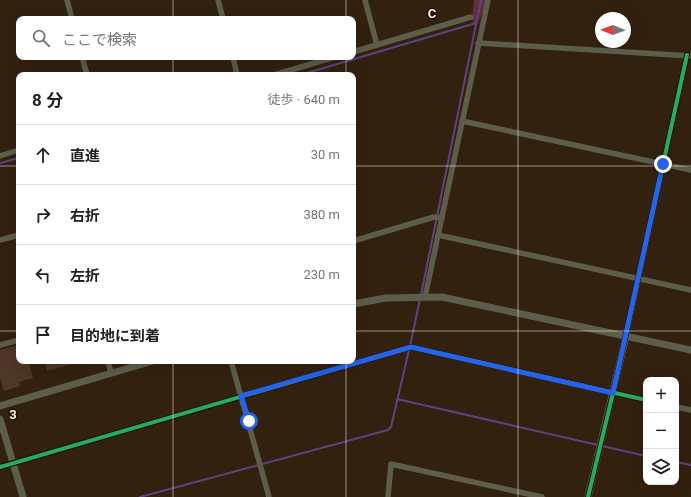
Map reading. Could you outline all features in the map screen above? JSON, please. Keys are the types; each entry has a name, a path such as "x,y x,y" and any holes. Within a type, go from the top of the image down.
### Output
{"street":[{"path":"67,0 71,16"},
{"path":"218,0 222,16"},
{"path":"365,0 377,45"},
{"path":"425,297 488,0"},
{"path":"356,51 471,17"},
{"path":"478,43 689,56 663,164 626,336 588,497"},
{"path":"83,60 86,72"},
{"path":"234,60 236,72"},
{"path":"284,72 325,60"},
{"path":"462,121 691,170"},
{"path":"0,156 16,151"},
{"path":"356,240 434,217 442,218"},
{"path":"438,235 691,290"},
{"path":"0,240 16,236"},
{"path":"356,303 386,298 425,297 461,301 691,350"},
{"path":"0,345 16,341"},
{"path":"356,363 411,347 643,399"},
{"path":"109,364 111,373"},
{"path":"0,406 142,364"},
{"path":"232,364 269,497"},
{"path":"0,468 352,364"},
{"path":"679,408 691,410"},
{"path":"0,419 23,497"},
{"path":"388,497 391,464 542,497"}],"shaded area":[{"path":"474,0 486,0 482,14 475,28 472,18"}],"building":[{"path":"16,346 16,364 30,364 33,378 19,382 20,386 4,391 0,378 0,350"},
{"path":"46,364 72,364 47,371"}],"waterway":[{"path":"421,295 481,0"},
{"path":"356,58 476,23"},
{"path":"310,72 351,60"},
{"path":"0,163 16,159"},
{"path":"410,346 420,299"},
{"path":"140,497 388,430 391,427 409,350"},
{"path":"397,399 643,455"},
{"path":"679,463 691,465"}],"cycle path":[{"path":"588,497 613,393 687,55"},
{"path":"356,363 411,347 643,399"},
{"path":"0,467 353,364"}],"route":[{"path":"249,421 241,396 411,347 613,393 663,164"}]}
